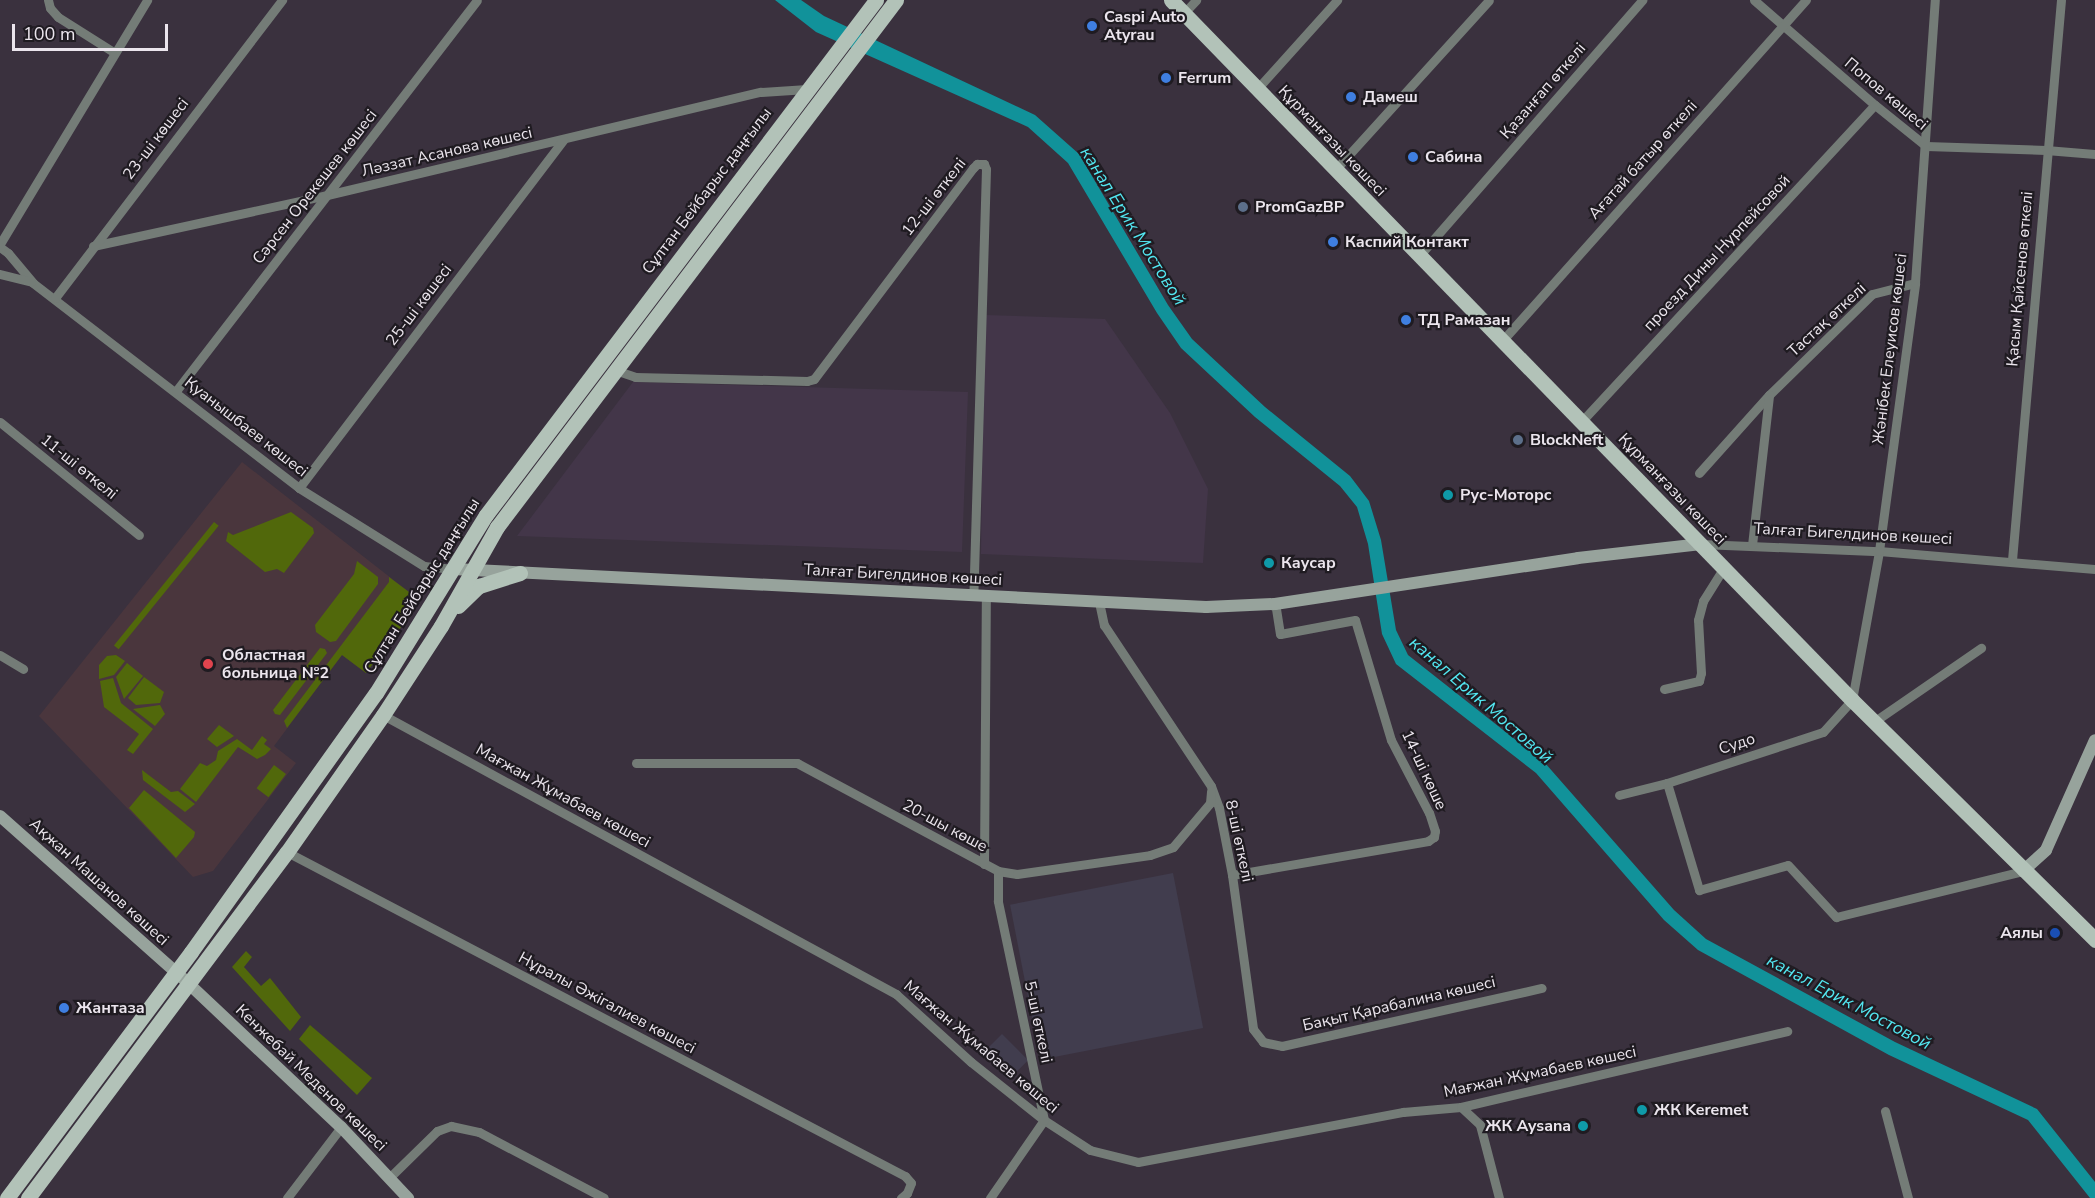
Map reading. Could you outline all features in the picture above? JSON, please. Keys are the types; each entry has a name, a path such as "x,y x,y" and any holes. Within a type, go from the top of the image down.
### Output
{"main road":[{"name":"Сұлтан Бейбарыс даңғылы","path":"7,1198 176,974 376,693 493,505 807,88 876,0"},
{"name":"Сұлтан Бейбарыс даңғылы","path":"28,1198 287,852 383,715 441,626 497,527 896,0"},
{"name":"Құрманғазы көшесі","path":"1171,0 1852,700 2095,940"},
{"path":"441,626 479,586 520,573"},
{"path":"57,1131 71,1141"}],"street":[{"path":"48,0 50,8 58,17 115,53"},
{"path":"0,246 147,0"},
{"name":"23-ші көшесі","path":"55,298 282,0"},
{"name":"Сәрсен Орекешев көшесі","path":"176,391 477,0"},
{"path":"1184,13 1196,0"},
{"path":"1257,89 1337,0"},
{"path":"1335,170 1489,0"},
{"name":"Қазанғап өткелі","path":"1419,256 1642,0"},
{"name":"Попов көшесі","path":"1754,0 1926,146 2095,154"},
{"name":"Ағатай батыр өткелі","path":"1502,341 1806,0"},
{"name":"Жәнібек Елеуисов көшесі","path":"1852,700 1879,550 1914,284 1935,0"},
{"name":"Қасым Қайсенов өткелі","path":"2012,560 2046,150 2061,0"},
{"name":"Ләззат Асанова көшесі","path":"93,246 327,195 761,92 807,88"},
{"name":"проезд Дины Нурпейсовой","path":"1581,422 1875,105"},
{"name":"25-ші көшесі","path":"299,488 563,140"},
{"name":"12-ші өткелі","path":"615,370 635,377 807,381 814,379 973,168 981,163 984,164 986,169 973,595"},
{"name":"Қуанышбаев көшесі","path":"0,246 33,283 299,488 424,566 453,569"},
{"name":"Қуанышбаев көшесі","path":"0,274 33,283"},
{"name":"Тастақ өткелі","path":"1699,472 1769,395 1872,294 1914,284"},
{"path":"1752,545 1769,395"},
{"name":"11-ші өткелі","path":"0,422 139,535"},
{"name":"Талғат Бигелдинов көшесі","path":"453,569 1206,607 1275,604 1578,558 1701,544 1879,550 2095,569"},
{"path":"1664,689 1699,681 1701,673 1698,620 1703,601 1724,567"},
{"path":"984,864 986,595"},
{"name":"8-ші өткелі","path":"1099,602 1104,625 1211,786 1219,808 1232,875 1253,1029 1263,1042"},
{"name":"14-ші көше","path":"1232,875 1428,841 1434,837 1435,831 1430,813 1391,740 1355,620 1280,634 1275,604"},
{"path":"1875,722 1981,648"},
{"path":"0,655 23,669"},
{"name":"Судо","path":"1619,795 1667,783 1823,732 1852,700"},
{"name":"Мағжан Жұмабаев көшесі","path":"383,715 896,994 971,1062 1044,1120 1090,1150 1138,1162 1403,1112 1461,1107 1787,1031"},
{"path":"1667,783 1699,890 1788,865 1836,917 2023,871 2046,850 2095,740"},
{"name":"20-шы көше","path":"636,763 797,763 998,872 1017,874 1150,855 1173,847 1210,803 1211,786"},
{"name":"Ақжан Машанов көшесі","path":"0,816 189,984"},
{"name":"Нұралы Әжiгалиев көшесi","path":"287,852 905,1176 911,1183 908,1193 902,1198"},
{"name":"5-ші өткелі","path":"998,872 998,901 1044,1120"},
{"name":"Кенжебай Меденов көшесі","path":"189,984 341,1127 408,1198"},
{"name":"Бақыт Қарабалина көшесі","path":"1263,1042 1282,1046 1542,988"},
{"path":"1461,1107 1480,1125 1499,1198"},
{"path":"1885,1111 1908,1198"},
{"path":"990,1198 1044,1120"},
{"path":"389,1178 437,1131 451,1126 478,1132 604,1198"},
{"path":"287,1198 341,1127"}],"shaded area":[{"path":"984,315 1105,319 1170,413 1208,489 1203,563 981,554"},
{"path":"633,382 968,392 962,552 517,536"},
{"name":"Областная больница №2","path":"242,462 409,592 405,622 366,673 342,655 274,746 296,763 213,871 193,877 39,716"},
{"path":"1173,873 1203,1028 1040,1060 1010,905"},
{"path":"1002,1034 1028,1060 1008,1080 982,1054"}],"green space":[{"path":"291,512 313,528 314,533 284,573 277,569 265,572 226,541 228,532 233,535"},
{"path":"214,522 219,526 119,649 114,646"},
{"path":"357,561 378,577 378,584 336,641 330,642 316,632 315,625 354,574"},
{"path":"389,577 409,592 405,622 366,673 342,655 287,728 284,721 389,582"},
{"path":"320,648 325,649 327,653 280,715 275,714 273,710"},
{"path":"116,655 125,661 114,675 99,679 99,665 107,656"},
{"path":"127,663 143,676 124,699 116,677"},
{"path":"144,677 164,692 160,703 136,705 128,698"},
{"path":"113,678 121,703 153,729 133,754 127,750 139,734 104,707 100,681"},
{"path":"160,705 165,714 155,726 133,709"},
{"path":"219,725 234,736 217,747 207,739"},
{"path":"262,736 267,740 264,744 271,749 265,755 257,759 238,747 196,802 180,789 200,763 207,766 216,760 218,751 237,739 252,750"},
{"path":"274,765 286,774 269,797 257,788"},
{"path":"142,770 171,792 178,791 195,804 185,812 143,780"},
{"path":"144,790 195,832 194,837 176,858 129,808"},
{"path":"246,951 252,957 244,967 261,986 270,978 301,1017 290,1031 232,967"},
{"path":"310,1025 372,1078 357,1095 299,1039"}],"water":[{"name":"канал Ерик Мостовой","path":"775,0 801,0 824,16 1035,115 1079,154 1168,305 1192,339 1265,407 1350,476 1369,501 1381,540 1396,630 1408,655 1545,763 1674,910 1706,939 1895,1042 2037,1109 2095,1182 2095,1198 2090,1198 2028,1120 1889,1055 1698,950 1664,920 1536,773 1396,664 1382,634 1368,544 1357,507 1340,486 1255,417 1181,348 1157,313 1068,163 1028,127 816,32"}],"place":[{"name":"Caspi Auto Atyrau","path":"1092,26"},
{"name":"Ferrum","path":"1166,78"},
{"name":"Дамеш","path":"1351,97"},
{"name":"Сабина","path":"1413,157"},
{"name":"PromGazBP","path":"1243,207"},
{"name":"Каспий Контакт","path":"1333,242"},
{"name":"ТД Рамазан","path":"1406,320"},
{"name":"BlockNeft","path":"1518,440"},
{"name":"Рус-Моторс","path":"1448,495"},
{"name":"Каусар","path":"1269,563"},
{"name":"Областная больница №2","path":"208,664"},
{"name":"Аялы","path":"2055,933"},
{"name":"Жантаза","path":"64,1008"},
{"name":"ЖК Keremet","path":"1642,1110"},
{"name":"ЖК Aysana","path":"1583,1126"}]}
